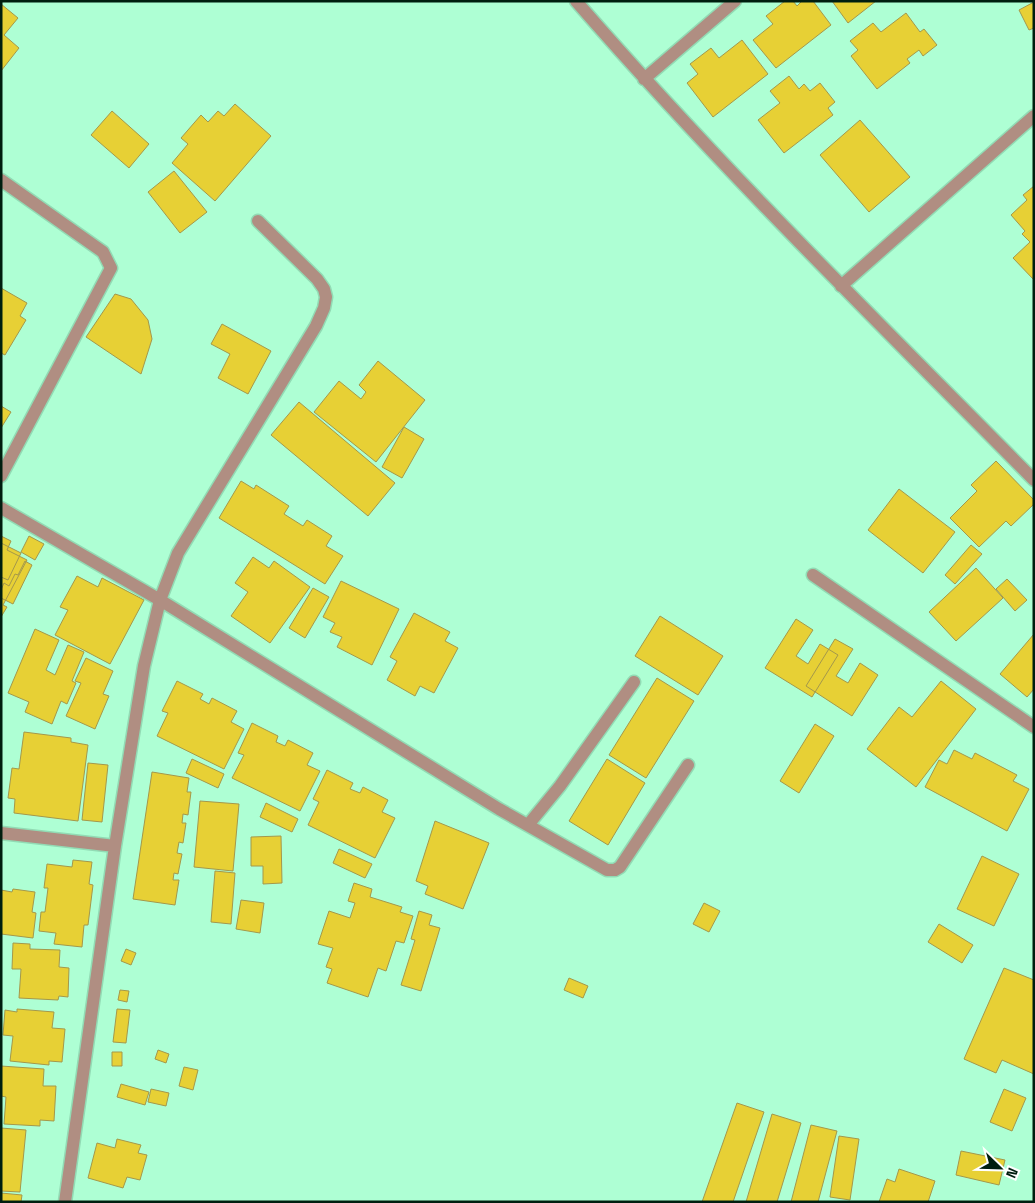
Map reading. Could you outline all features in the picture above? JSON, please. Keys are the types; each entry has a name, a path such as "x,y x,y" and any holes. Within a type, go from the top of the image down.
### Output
{"street":[{"path":"576,1 644,79 841,286 1034,480"},
{"path":"644,79 735,1"},
{"path":"841,286 1034,116"},
{"path":"1,180 103,252 111,268 1,476"},
{"path":"65,1202 115,846 144,666 160,600 178,553 265,412 316,326 324,308 326,297 324,289 317,279 258,221"},
{"path":"1,508 160,600 498,809 607,870 615,870 620,867 688,765"},
{"path":"813,575 1034,727"},
{"path":"528,825 560,786 634,682"},
{"path":"1,833 115,846"}],"building":[{"path":"785,1 793,1 797,6 802,1 813,1 831,25 776,68 753,40 773,24 766,16"},
{"path":"832,1 876,1 848,23"},
{"path":"1034,2 1034,28 1029,30 1019,10"},
{"path":"1,4 18,18 4,35 19,48 1,71"},
{"path":"906,13 920,32 924,29 937,45 923,56 919,50 907,59 910,63 877,89 851,56 858,50 850,41 873,23 881,32"},
{"path":"742,40 768,74 713,117 687,83 698,74 690,64 711,48 719,58"},
{"path":"789,76 799,89 804,84 810,91 820,83 835,102 828,108 833,115 784,153 758,120 780,103 770,91"},
{"path":"235,104 271,136 215,201 172,163 188,144 181,138 201,115 208,122 218,111 224,116"},
{"path":"112,111 149,144 129,168 91,135"},
{"path":"860,120 910,177 869,212 820,155"},
{"path":"174,171 207,212 180,233 148,192"},
{"path":"1034,186 1034,280 1013,258 1030,242 1022,234 1025,231 1011,215 1027,200 1023,195"},
{"path":"1,288 27,303 20,316 26,320 5,355 1,353"},
{"path":"115,294 131,299 148,320 152,339 141,374 86,337"},
{"path":"222,324 271,351 248,394 218,378 230,354 211,344"},
{"path":"378,361 425,400 376,462 314,412 339,381 361,399 366,392 359,385"},
{"path":"299,402 395,483 368,516 271,435"},
{"path":"1,406 11,412 1,428"},
{"path":"404,427 424,439 402,478 382,467"},
{"path":"996,461 1034,500 1034,504 1011,526 1006,521 979,547 950,518 977,491 971,485"},
{"path":"241,481 254,489 256,485 289,506 284,514 303,526 307,520 332,536 326,546 343,556 325,584 219,518"},
{"path":"899,489 955,532 923,573 868,530"},
{"path":"1,536 11,541 7,550 27,560 3,605 7,607 1,617"},
{"path":"29,536 44,544 35,560 21,552"},
{"path":"1,543 21,553 8,580 1,577"},
{"path":"971,545 982,554 955,584 945,575"},
{"path":"253,557 269,568 274,561 310,587 270,643 231,616 248,592 235,583"},
{"path":"25,561 32,565 13,604 1,598 1,590 4,583 9,586 15,574 18,575"},
{"path":"976,568 1003,598 956,641 929,612"},
{"path":"77,576 98,587 102,578 144,600 110,664 55,635 68,610 60,607"},
{"path":"1007,579 1027,600 1015,611 996,589"},
{"path":"341,581 399,609 372,665 337,647 342,637 330,632 335,623 323,617"},
{"path":"313,588 329,597 305,638 289,628"},
{"path":"414,613 450,632 445,641 458,648 434,693 420,686 415,696 387,680 397,661 390,657"},
{"path":"660,616 723,656 698,695 635,656"},
{"path":"796,619 813,630 796,656 808,664 820,644 838,655 812,697 765,668"},
{"path":"35,629 59,640 46,670 55,675 68,645 84,652 72,681 76,683 67,704 61,701 52,724 25,712 29,702 8,693"},
{"path":"1034,634 1034,689 1027,697 1000,674"},
{"path":"835,639 853,649 836,676 848,683 860,663 878,675 852,716 806,686"},
{"path":"86,658 113,671 103,694 109,696 95,729 66,716 81,683 75,681"},
{"path":"657,678 694,701 646,778 609,755"},
{"path":"177,681 203,694 200,699 209,704 212,698 237,711 231,722 244,729 224,769 157,736 168,713 162,711"},
{"path":"941,681 976,709 916,787 867,749 899,707 912,717"},
{"path":"252,723 278,736 276,742 285,746 288,740 313,753 307,765 320,771 300,811 232,778 244,755 238,753"},
{"path":"815,724 834,736 799,793 780,781"},
{"path":"24,732 71,738 71,742 88,745 78,821 14,813 15,799 8,798 12,768 19,769"},
{"path":"954,750 972,759 975,753 1017,775 1013,781 1029,789 1007,831 925,787 939,760 947,764"},
{"path":"192,759 224,774 218,788 186,773"},
{"path":"607,759 645,783 608,845 569,821"},
{"path":"88,763 108,765 102,822 82,820"},
{"path":"327,770 353,783 350,789 360,793 363,787 388,800 382,812 395,818 375,858 308,825 319,802 313,799"},
{"path":"152,772 189,778 187,792 191,792 188,815 183,814 182,823 186,823 183,843 179,842 177,853 182,854 178,874 174,873 173,880 179,880 175,905 133,899"},
{"path":"200,801 239,804 233,871 194,867"},
{"path":"266,803 298,819 292,832 260,817"},
{"path":"435,821 489,843 463,909 425,894 428,886 416,881"},
{"path":"281,836 282,883 263,884 263,866 251,866 251,837"},
{"path":"339,849 372,864 365,878 333,863"},
{"path":"982,856 1019,874 994,926 957,909"},
{"path":"73,860 92,862 89,884 93,885 88,925 84,925 82,947 54,944 56,933 39,931 41,912 45,912 48,888 44,888 47,864 72,867"},
{"path":"215,871 235,873 231,924 211,922"},
{"path":"354,883 372,889 370,897 402,907 400,912 413,916 404,943 396,941 386,971 378,968 368,997 327,983 332,969 326,967 333,948 318,944 329,911 350,918 355,903 348,901"},
{"path":"13,889 35,892 32,912 36,913 33,938 1,934 1,890 12,892"},
{"path":"241,900 264,903 260,933 236,929"},
{"path":"704,903 720,911 709,932 693,924"},
{"path":"419,911 432,915 429,925 440,928 421,991 401,985 415,940 411,939"},
{"path":"939,924 973,945 962,963 928,942"},
{"path":"13,943 30,944 30,949 60,950 59,967 69,968 68,997 59,996 58,1000 19,998 21,969 12,969"},
{"path":"126,949 136,953 131,965 121,961"},
{"path":"1004,968 1034,980 1034,1074 1002,1060 996,1073 964,1059"},
{"path":"569,978 588,986 583,998 564,990"},
{"path":"120,990 129,991 127,1002 118,1000"},
{"path":"17,1009 54,1012 52,1028 65,1029 62,1062 49,1061 49,1065 10,1061 13,1036 3,1035 5,1010 17,1012"},
{"path":"117,1009 130,1010 126,1043 113,1042"},
{"path":"158,1050 169,1054 166,1063 155,1059"},
{"path":"112,1052 122,1052 122,1066 112,1066"},
{"path":"1,1066 44,1069 43,1086 56,1086 54,1121 40,1120 40,1126 4,1124 6,1097 1,1096"},
{"path":"184,1067 198,1070 193,1090 179,1086"},
{"path":"121,1084 149,1092 145,1105 117,1097"},
{"path":"151,1089 169,1093 166,1106 148,1102"},
{"path":"1004,1089 1026,1098 1012,1131 990,1122"},
{"path":"737,1103 764,1112 733,1202 702,1202"},
{"path":"772,1114 801,1123 777,1202 746,1202"},
{"path":"811,1125 837,1131 818,1202 791,1202"},
{"path":"1,1128 26,1130 20,1192 1,1191"},
{"path":"839,1136 859,1139 850,1200 830,1197"},
{"path":"117,1139 141,1145 138,1153 147,1155 140,1180 127,1177 123,1188 88,1178 97,1143 115,1148"},
{"path":"961,1151 1005,1160 999,1185 956,1175"},
{"path":"899,1169 935,1181 928,1202 879,1202 887,1179 895,1182"},
{"path":"1,1193 22,1195 21,1202 1,1202"}]}
